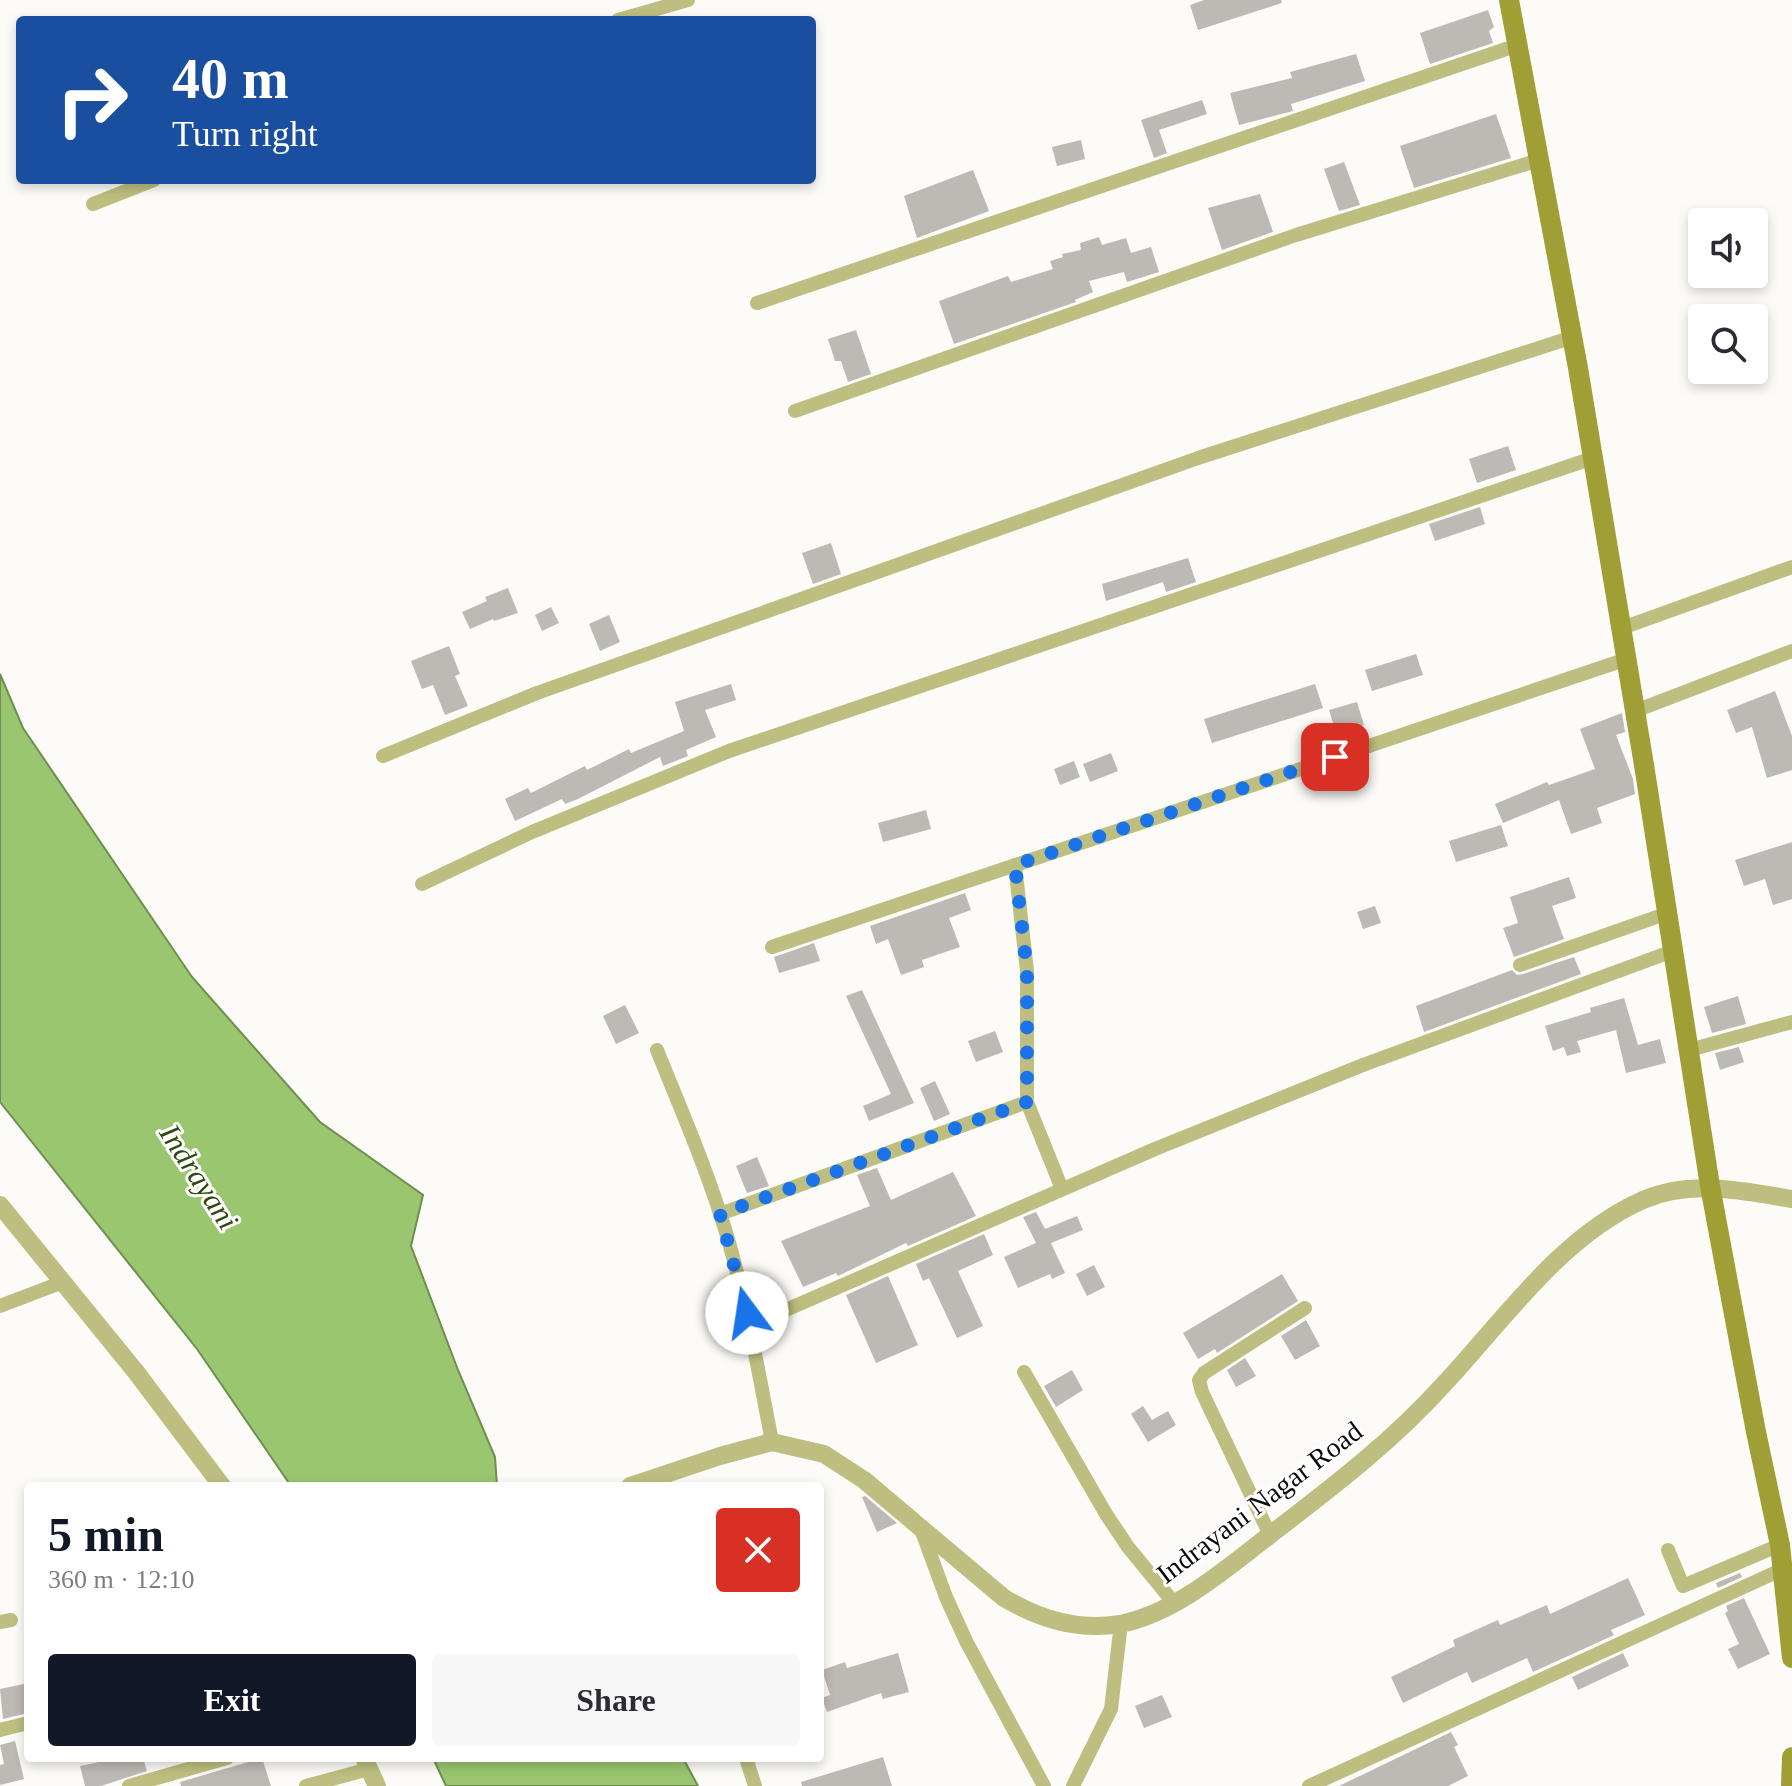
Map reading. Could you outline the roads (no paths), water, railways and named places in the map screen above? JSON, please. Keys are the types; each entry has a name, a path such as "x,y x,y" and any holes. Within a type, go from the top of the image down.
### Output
{"main road":[{"path":"1509,0 1573,337 1710,1186 1780,1545 1792,1658"},
{"path":"1791,1786 1792,1757"}],"street":[{"path":"632,16 688,0"},
{"path":"757,303 1518,45"},
{"path":"795,411 1296,235 1539,160"},
{"path":"93,204 144,184"},
{"path":"383,756 537,693 1186,462 1573,337"},
{"path":"422,884 627,792 792,728 1130,617 1593,458"},
{"path":"1622,628 1792,567"},
{"path":"1635,711 1792,651"},
{"path":"772,947 1627,659"},
{"path":"1015,865 1027,971 1027,1102 1062,1189"},
{"path":"1520,965 1668,913"},
{"path":"749,1326 1062,1189 1363,1065 1673,951"},
{"path":"1689,1050 1792,1022"},
{"path":"657,1050 720,1214 749,1326 772,1442"},
{"path":"720,1214 1027,1102"},
{"name":"Indrayani Nagar Road","path":"660,1480 772,1442 824,1454 843,1464 1004,1598 1028,1612 1066,1624 1121,1623 1155,1613 1174,1603 1270,1535 1359,1466 1445,1384 1502,1317 1555,1262 1618,1211 1666,1192 1710,1186 1792,1199"},
{"path":"0,1205 219,1482"},
{"path":"0,1306 63,1282"},
{"path":"1270,1535 1199,1380 1204,1373 1305,1308"},
{"path":"1024,1372 1106,1514 1128,1547 1174,1603"},
{"path":"921,1529 966,1641 1044,1786"},
{"path":"1668,1550 1683,1586 1780,1545"},
{"path":"1309,1786 1783,1569"},
{"path":"1073,1786 1111,1709 1121,1623"},
{"path":"0,1730 24,1724"},
{"path":"129,1786 213,1762"},
{"path":"747,1762 755,1786"},
{"path":"306,1786 370,1771"}],"water":[{"name":"Indrayani","path":"0,674 23,728 192,977 320,1122 423,1195 411,1246 495,1457 497,1482 288,1482 197,1349 0,1102"},
{"path":"435,1762 685,1762 698,1786 446,1786"}]}
